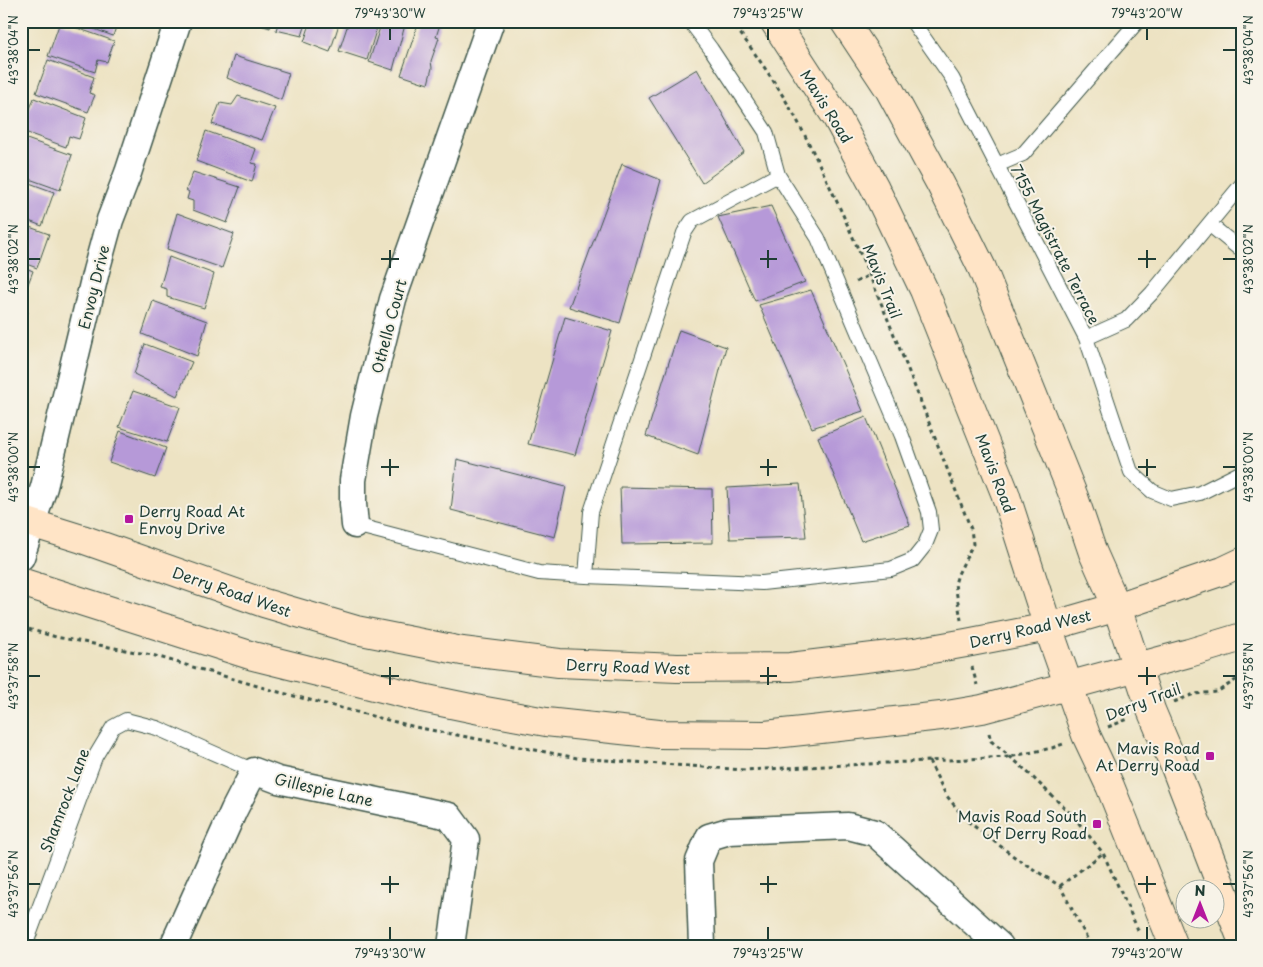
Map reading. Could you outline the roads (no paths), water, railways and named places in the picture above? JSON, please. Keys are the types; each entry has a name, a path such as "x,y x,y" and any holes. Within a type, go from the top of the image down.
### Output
{"main road":[{"name":"Mavis Road","path":"774,21 836,118 875,188 924,290 1005,493 1048,627 1086,735 1110,786 1174,946"},
{"path":"844,21 889,89 941,185 982,268 1117,607 1151,710 1242,940"},
{"name":"Derry Road West","path":"27,522 264,603 356,630 462,651 559,663 677,668 790,667 915,652 966,643 1048,627 1117,607 1224,571 1242,562"},
{"path":"21,582 253,656 422,698 546,722 659,734 765,735 941,716 982,709 1070,686 1242,637"}],"street":[{"name":"Envoy Drive","path":"21,557 27,522 44,487 96,270 110,220 128,173 178,21"},
{"name":"Othello Court","path":"355,524 353,480 364,416 393,299 491,21"},
{"name":"Gillespie Lane","path":"173,946 234,810 254,771 278,780 449,816 466,839 451,946"},
{"path":"702,946 699,861 709,837 729,831 848,826 875,833 1000,946"}],"lane":[{"path":"355,524 539,573 762,583 891,569 913,560 925,545 931,530 929,512 902,436 818,238 778,175 766,132 711,49 690,21"},
{"name":"7155 Magistrate Terrace","path":"912,21 952,78 1086,338 1131,472 1152,491 1171,499 1200,493 1242,472"},
{"name":"7155 Magistrate Terrace","path":"997,165 1023,154 1138,21"},
{"path":"586,576 592,512 684,233 692,221 778,175"},
{"name":"7155 Magistrate Terrace","path":"1086,338 1126,320 1152,293 1242,184"},
{"path":"1209,224 1242,251"},
{"name":"Shamrock Lane","path":"25,946 96,757 113,727 126,720 156,728 254,771"}],"place":[{"name":"Derry Road At Envoy Drive","path":"129,519"},
{"name":"Mavis Road At Derry Road","path":"1210,756"},
{"name":"Mavis Road South Of Derry Road","path":"1097,824"}]}
